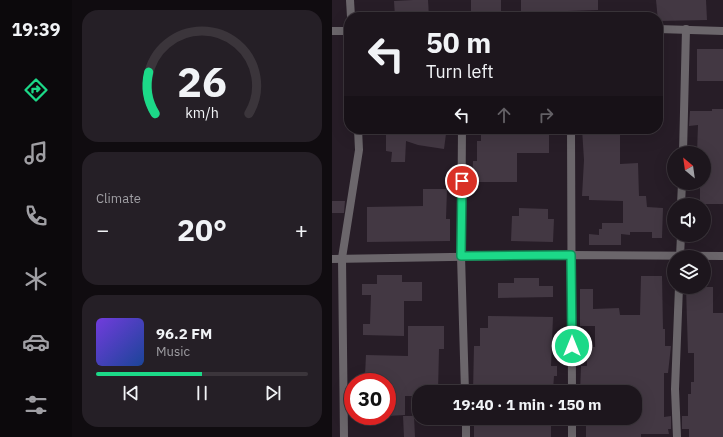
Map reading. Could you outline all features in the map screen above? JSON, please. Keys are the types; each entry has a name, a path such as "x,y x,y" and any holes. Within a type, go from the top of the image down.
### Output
{"street":[{"path":"350,0 351,12"},
{"path":"663,29 723,31"},
{"path":"683,146 686,29"},
{"path":"332,31 344,31"},
{"path":"344,437 342,258 359,150 358,134"},
{"path":"462,134 461,256 465,385"},
{"path":"571,134 572,385"},
{"path":"332,259 571,255 667,257"},
{"path":"711,256 723,256"},
{"path":"677,437 675,389 679,294"},
{"path":"466,425 466,437"},
{"path":"572,425 572,437"}],"building":[{"path":"428,0 429,12 395,12 394,1"},
{"path":"471,0 501,0 501,12 471,12"},
{"path":"521,0 598,0 598,10 568,12 521,12"},
{"path":"656,0 706,0 707,20 663,21 663,12 657,12"},
{"path":"697,49 723,49 723,81 697,81"},
{"path":"712,109 723,109 723,204 711,204 711,198 700,198 700,190 711,190 711,146 697,146 698,125 689,126 690,111 712,111"},
{"path":"386,134 446,134 444,149 418,145 406,141 405,162 391,162 392,152 386,151"},
{"path":"481,134 549,134 549,153 517,153 517,182 472,182 473,161 477,161 477,141 481,141"},
{"path":"582,134 620,134 620,164 638,163 639,196 646,196 647,207 663,208 662,238 652,238 652,232 630,232 630,235 621,234 621,245 589,245 589,234 599,235 599,229 602,229 602,223 623,223 623,201 589,200 589,196 582,196 584,160"},
{"path":"423,189 447,189 446,219 450,219 450,241 367,242 367,207 423,206"},
{"path":"332,201 345,201 344,213 332,213"},
{"path":"519,208 548,209 548,219 554,219 553,242 511,241 512,216 519,216"},
{"path":"377,275 402,275 402,282 422,282 422,301 404,301 404,336 363,335 363,324 370,324 371,295 362,295 362,284 377,284"},
{"path":"641,276 662,276 663,329 665,329 665,346 671,346 668,373 664,373 664,417 671,416 671,429 668,429 669,434 641,434 641,437 586,437 586,425 642,425 642,385 580,385 581,366 587,366 587,347 595,347 595,326 580,326 580,289 593,289 593,309 619,308 620,315 640,315"},
{"path":"514,278 539,278 539,286 553,286 553,297 498,298 498,283 514,283"},
{"path":"711,287 713,287 713,313 723,313 723,437 689,437 689,429 682,429 682,416 688,416 688,394 691,394 691,382 694,382 694,353 688,353 686,294 711,294"},
{"path":"488,316 553,317 551,366 557,366 557,376 554,376 553,385 473,385 474,346 480,346 480,328 488,328"},
{"path":"408,326 444,326 444,349 439,349 438,385 412,385 412,396 405,396 405,415 396,416 396,373 365,373 366,355 408,356"},
{"path":"403,416 412,416 412,425 414,425 415,437 404,437"},
{"path":"474,425 551,425 551,437 474,437"}],"route":[{"path":"462,181 461,256 571,255 572,346"}]}
